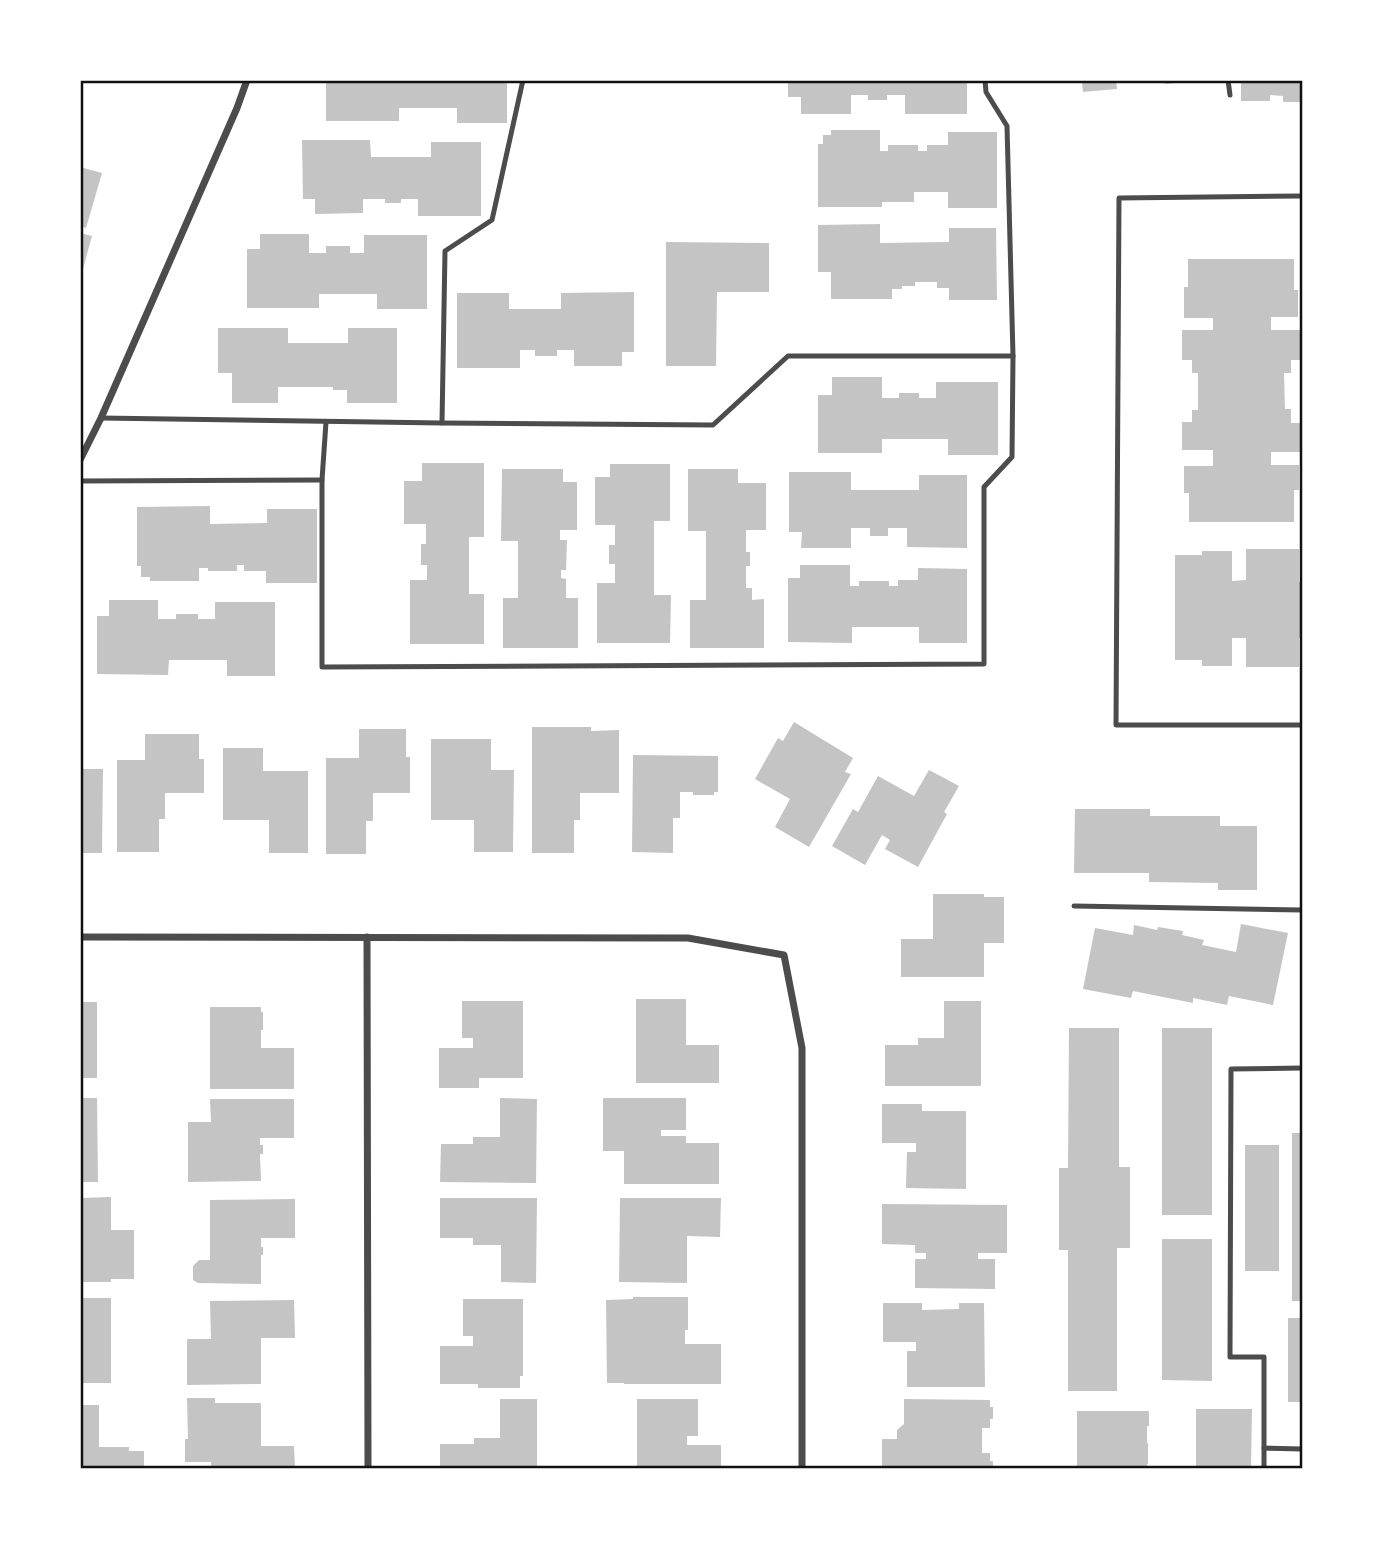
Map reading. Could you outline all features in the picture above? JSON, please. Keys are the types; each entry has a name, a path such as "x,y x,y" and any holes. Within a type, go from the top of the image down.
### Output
{"street":[{"path":"80,460 101,418 247,80"},
{"path":"80,937 688,938 785,955 802,1048 802,1468"},
{"path":"367,937 368,1468"}],"lane":[{"path":"442,423 445,251 492,220 523,80"},
{"path":"326,422 321,480 322,667 984,664 984,487 1012,457 1013,356 1007,126 986,92 985,80"},
{"path":"1228,80 1230,95"},
{"path":"1303,195 1119,198 1116,725 1303,725"},
{"path":"101,418 713,425 788,356 1013,356"},
{"path":"80,481 321,480"},
{"path":"1074,906 1303,910"},
{"path":"1264,1468 1264,1356 1230,1356 1231,1069 1303,1068"},
{"path":"1264,1448 1303,1448"}],"building":[{"path":"326,80 507,80 507,123 457,123 457,108 399,108 399,121 326,121"},
{"path":"788,80 967,80 967,114 905,114 905,95 887,95 887,100 868,100 868,95 851,95 851,114 801,114 801,97 788,97"},
{"path":"1074,80 1116,80 1117,89 1083,92 1082,82 1074,83"},
{"path":"1165,80 1185,80 1185,82 1165,84"},
{"path":"1241,80 1302,80 1302,102 1283,102 1283,96 1270,95 1270,101 1241,101"},
{"path":"831,130 880,130 880,151 888,151 888,145 918,145 918,151 927,151 927,145 948,145 948,132 997,132 997,208 948,208 948,192 914,192 914,202 882,202 882,207 818,207 818,144 823,144 823,135 831,135"},
{"path":"302,140 370,140 371,157 431,157 431,142 481,142 481,216 418,216 418,199 385,203 385,199 363,199 363,213 315,214 315,199 303,199"},
{"path":"80,167 102,173 86,228 80,226"},
{"path":"880,224 880,243 949,242 949,228 996,228 997,300 949,300 949,288 937,288 937,282 915,282 915,286 892,289 892,299 831,299 831,272 818,272 818,225"},
{"path":"80,233 92,236 81,276 80,276"},
{"path":"260,234 309,234 309,253 326,253 326,246 350,246 350,253 364,253 364,235 427,235 427,309 377,309 377,294 319,294 319,308 247,308 247,249 260,249"},
{"path":"666,242 769,243 769,292 717,292 716,366 666,366"},
{"path":"1188,259 1294,259 1294,290 1298,290 1298,317 1271,317 1271,330 1300,330 1300,360 1291,360 1291,373 1284,373 1285,409 1291,409 1291,423 1300,423 1300,452 1271,452 1271,465 1299,465 1299,490 1294,490 1294,522 1189,522 1189,493 1184,493 1184,466 1213,466 1213,450 1182,450 1182,422 1192,422 1192,410 1198,410 1198,373 1192,373 1192,360 1182,360 1182,330 1213,330 1213,318 1184,318"},
{"path":"634,292 634,352 622,352 622,366 574,366 574,350 557,350 557,356 535,356 535,350 520,350 520,368 457,368 457,293 509,293 509,309 561,309 561,293"},
{"path":"218,328 288,328 288,343 348,343 348,328 397,328 397,403 347,403 347,390 333,390 333,387 278,387 278,403 232,403 232,373 218,373"},
{"path":"832,377 882,377 882,398 899,398 899,393 919,393 919,398 936,398 936,382 998,382 998,455 948,455 948,439 882,439 882,453 818,453 818,395 832,395"},
{"path":"422,463 484,463 484,537 469,537 469,594 484,594 484,644 410,644 410,580 427,580 427,565 421,565 421,544 426,544 426,524 404,524 404,481 422,481"},
{"path":"610,464 670,464 670,521 654,521 654,595 671,595 670,643 597,643 597,583 615,583 615,564 609,564 609,545 615,545 615,525 595,525 595,477 610,477"},
{"path":"502,469 563,469 563,482 577,482 577,530 560,530 560,540 567,540 566,570 561,570 561,578 566,579 566,598 578,598 578,648 503,648 503,598 518,598 518,541 501,541"},
{"path":"688,469 738,469 738,483 766,483 766,530 746,530 746,552 750,552 750,566 746,566 746,588 752,588 752,600 764,599 764,648 690,648 690,600 706,600 706,531 688,531"},
{"path":"789,472 851,472 851,490 919,490 919,475 967,475 967,548 907,547 907,528 888,528 888,536 870,536 870,528 851,528 851,548 801,548 802,532 789,532"},
{"path":"210,506 210,524 267,523 267,509 317,509 317,583 266,583 266,571 244,571 244,565 237,565 237,571 208,571 208,568 199,568 199,581 150,581 150,577 141,577 141,566 137,566 137,507"},
{"path":"1246,549 1299,549 1302,638 1299,638 1299,667 1246,667 1246,638 1232,638 1232,666 1202,666 1202,660 1175,660 1175,555 1202,555 1202,551 1232,551 1232,581 1246,580"},
{"path":"800,565 850,565 850,586 859,586 859,581 889,581 889,586 898,586 898,580 918,580 918,568 967,569 967,643 919,643 919,627 852,627 852,643 788,642 788,578 800,578"},
{"path":"109,600 158,600 158,619 176,619 176,614 198,614 198,619 215,619 215,602 275,602 275,676 227,676 227,660 169,660 168,675 97,674 97,616 109,616"},
{"path":"794,722 853,758 845,772 851,774 809,847 775,827 790,799 755,779 778,738 783,741"},
{"path":"532,727 619,730 619,793 580,793 580,820 574,820 574,853 532,853"},
{"path":"359,729 406,729 406,757 410,757 410,793 373,793 373,821 366,821 366,854 326,854 326,758 359,758"},
{"path":"145,734 199,734 199,759 204,759 204,793 165,793 165,819 159,819 159,852 117,852 117,760 145,760"},
{"path":"431,739 491,739 491,770 514,770 513,852 474,852 474,820 431,820"},
{"path":"223,748 263,748 263,771 308,771 308,853 269,853 269,820 223,820"},
{"path":"633,755 718,756 718,792 714,792 714,795 693,795 693,792 680,792 680,818 673,818 673,853 632,852"},
{"path":"80,769 103,769 102,853 80,853"},
{"path":"929,770 959,786 918,867 885,849 890,840 882,835 865,865 832,846 853,809 858,812 878,776 914,796"},
{"path":"1075,809 1150,809 1150,816 1220,816 1220,826 1257,826 1257,890 1218,890 1218,883 1149,882 1149,873 1074,873"},
{"path":"933,894 984,894 984,897 1004,897 1004,943 984,943 984,977 901,977 901,939 933,939"},
{"path":"1241,924 1288,933 1273,1005 1229,996 1227,1005 1193,998 1193,1003 1133,991 1131,998 1083,989 1095,928 1133,935 1134,925 1157,930 1158,927 1183,931 1182,935 1204,940 1202,945 1236,952"},
{"path":"636,999 686,999 686,1045 719,1045 719,1083 636,1083"},
{"path":"462,1001 523,1001 523,1078 479,1078 479,1088 439,1088 439,1048 473,1048 473,1038 462,1038"},
{"path":"944,1001 981,1001 981,1086 885,1086 885,1045 918,1045 918,1038 944,1038"},
{"path":"80,1002 97,1002 97,1078 80,1078"},
{"path":"210,1007 261,1007 261,1048 294,1048 294,1089 210,1089"},
{"path":"1069,1028 1119,1028 1119,1167 1130,1167 1130,1248 1117,1248 1117,1391 1068,1391 1068,1250 1059,1250 1059,1168 1068,1168"},
{"path":"1162,1028 1212,1028 1212,1215 1162,1215"},
{"path":"80,1098 97,1098 98,1182 80,1182"},
{"path":"500,1098 537,1099 536,1183 440,1182 441,1144 473,1144 473,1137 500,1137"},
{"path":"603,1098 686,1098 686,1130 661,1130 661,1136 686,1136 686,1143 719,1143 719,1184 624,1184 624,1151 603,1151"},
{"path":"210,1099 294,1099 294,1138 260,1138 260,1145 263,1145 263,1154 260,1154 261,1181 188,1182 188,1122 211,1122"},
{"path":"882,1104 922,1104 922,1111 966,1111 966,1189 906,1188 907,1152 916,1152 916,1143 882,1143"},
{"path":"1292,1133 1302,1133 1302,1301 1292,1301"},
{"path":"1245,1145 1279,1145 1279,1271 1245,1271"},
{"path":"111,1197 111,1230 134,1230 134,1279 80,1282 80,1198"},
{"path":"440,1198 537,1198 536,1283 501,1282 501,1245 473,1245 473,1238 440,1238"},
{"path":"620,1198 721,1198 720,1237 687,1236 687,1283 619,1282"},
{"path":"295,1199 295,1238 261,1238 261,1284 198,1283 193,1280 193,1266 199,1260 210,1260 210,1200"},
{"path":"882,1204 1007,1205 1007,1253 978,1253 978,1259 995,1259 995,1289 915,1288 915,1259 926,1259 926,1253 915,1253 915,1245 882,1244"},
{"path":"1162,1239 1212,1239 1212,1381 1162,1380"},
{"path":"688,1297 688,1330 685,1330 685,1344 721,1344 721,1384 607,1383 606,1300"},
{"path":"80,1298 111,1298 111,1383 80,1383"},
{"path":"463,1299 523,1299 523,1376 520,1376 520,1388 440,1384 440,1346 473,1346 473,1336 463,1336"},
{"path":"294,1300 295,1338 261,1338 261,1384 187,1385 187,1339 211,1339 210,1301"},
{"path":"883,1303 922,1303 922,1310 959,1309 959,1303 984,1303 985,1387 907,1387 907,1351 916,1351 916,1342 883,1342"},
{"path":"1288,1318 1302,1318 1302,1402 1288,1402"},
{"path":"187,1398 215,1398 215,1403 261,1403 261,1446 294,1446 295,1468 211,1468 211,1462 185,1462 185,1439 188,1439"},
{"path":"500,1399 537,1399 537,1468 440,1468 440,1444 474,1444 474,1438 500,1438"},
{"path":"637,1399 698,1399 698,1436 687,1436 687,1445 721,1445 721,1468 637,1468"},
{"path":"904,1399 990,1400 993,1419 990,1419 990,1428 982,1428 982,1453 990,1453 993,1468 882,1468 882,1439 897,1439 897,1430 904,1424"},
{"path":"80,1405 99,1405 99,1447 129,1447 129,1451 144,1451 144,1468 80,1468"},
{"path":"1196,1409 1252,1409 1251,1468 1196,1468"},
{"path":"1077,1411 1149,1411 1147,1468 1077,1468"}]}
